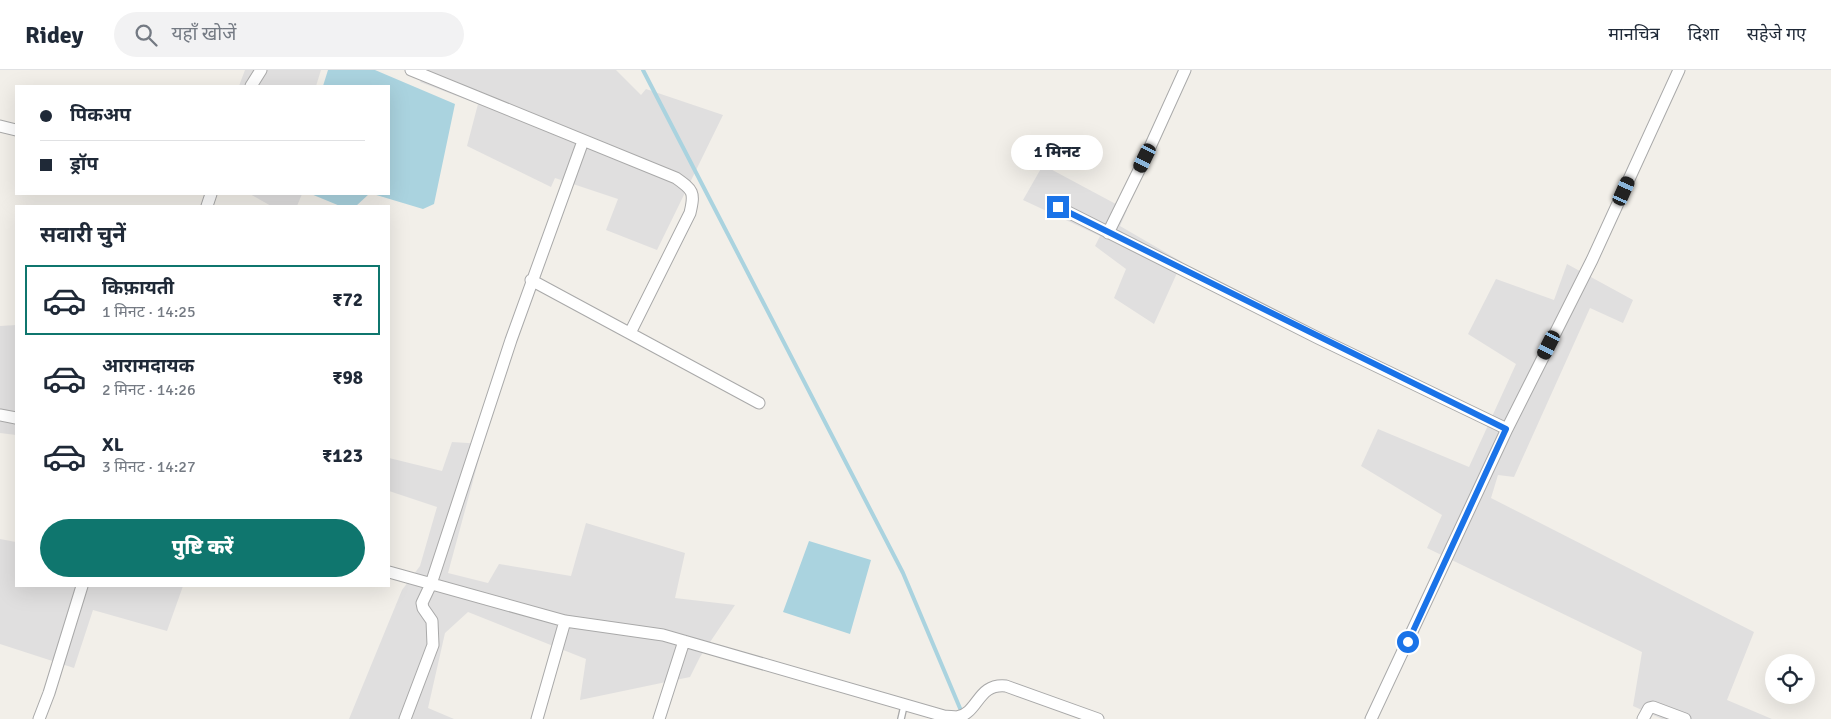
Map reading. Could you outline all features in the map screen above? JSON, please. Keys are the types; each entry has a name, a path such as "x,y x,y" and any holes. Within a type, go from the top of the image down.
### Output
{"street":[{"path":"252,85 261,70"},
{"path":"411,70 676,178 690,188 694,197 690,213 630,333"},
{"path":"1108,233 1185,70"},
{"path":"1371,719 1506,429 1592,260 1679,70"},
{"path":"0,126 15,130"},
{"path":"405,719 433,645 432,621 423,608 422,603 431,584 531,280 583,141"},
{"path":"1058,207 1506,429"},
{"path":"531,280 759,403"},
{"path":"0,415 15,418"},
{"path":"390,572 565,620 663,635 944,716 961,715 988,688 997,685 1006,686 1098,719"},
{"path":"39,719 49,694 82,587"},
{"path":"537,719 565,620"},
{"path":"659,719 684,641"},
{"path":"1643,719 1649,708 1653,707 1685,719"}],"lane":[{"path":"901,719 904,706"}],"shaded area":[{"path":"245,70 321,70 316,85 239,85"},
{"path":"428,70 616,70 641,95 646,89 723,115 657,250 606,230 618,199 555,178 551,187 467,146 478,104 420,82"},
{"path":"1043,165 1127,210 1120,226 1182,262 1154,324 1114,298 1126,269 1095,246 1100,236 1023,200"},
{"path":"252,195 302,195 297,205 269,205"},
{"path":"1567,264 1633,300 1623,323 1590,308 1514,477 1498,475 1491,498 1754,632 1727,700 1772,719 1662,719 1633,706 1642,652 1427,548 1442,515 1361,466 1378,429 1469,467 1516,364 1468,334 1496,279 1554,300"},
{"path":"15,325 15,435 0,433 0,326"},
{"path":"452,442 483,444 448,573 488,583 499,564 571,576 586,523 685,553 675,598 735,605 700,657 690,677 580,700 586,659 468,612 445,633 428,708 454,719 349,719 402,590 420,566 437,507 390,491 390,458 442,471"},
{"path":"0,539 15,542 15,587 183,587 167,631 93,610 74,668 0,644"}],"water":[{"path":"328,70 375,70 455,104 434,204 423,209 376,195 390,195 390,85 323,85"},
{"path":"313,195 368,195 357,205 338,205"},
{"path":"809,541 871,560 850,634 783,612"}],"waterway":[{"path":"643,70 903,573 962,713"}],"route":[{"path":"1058,207 1318,338 1506,429 1408,642"}]}
